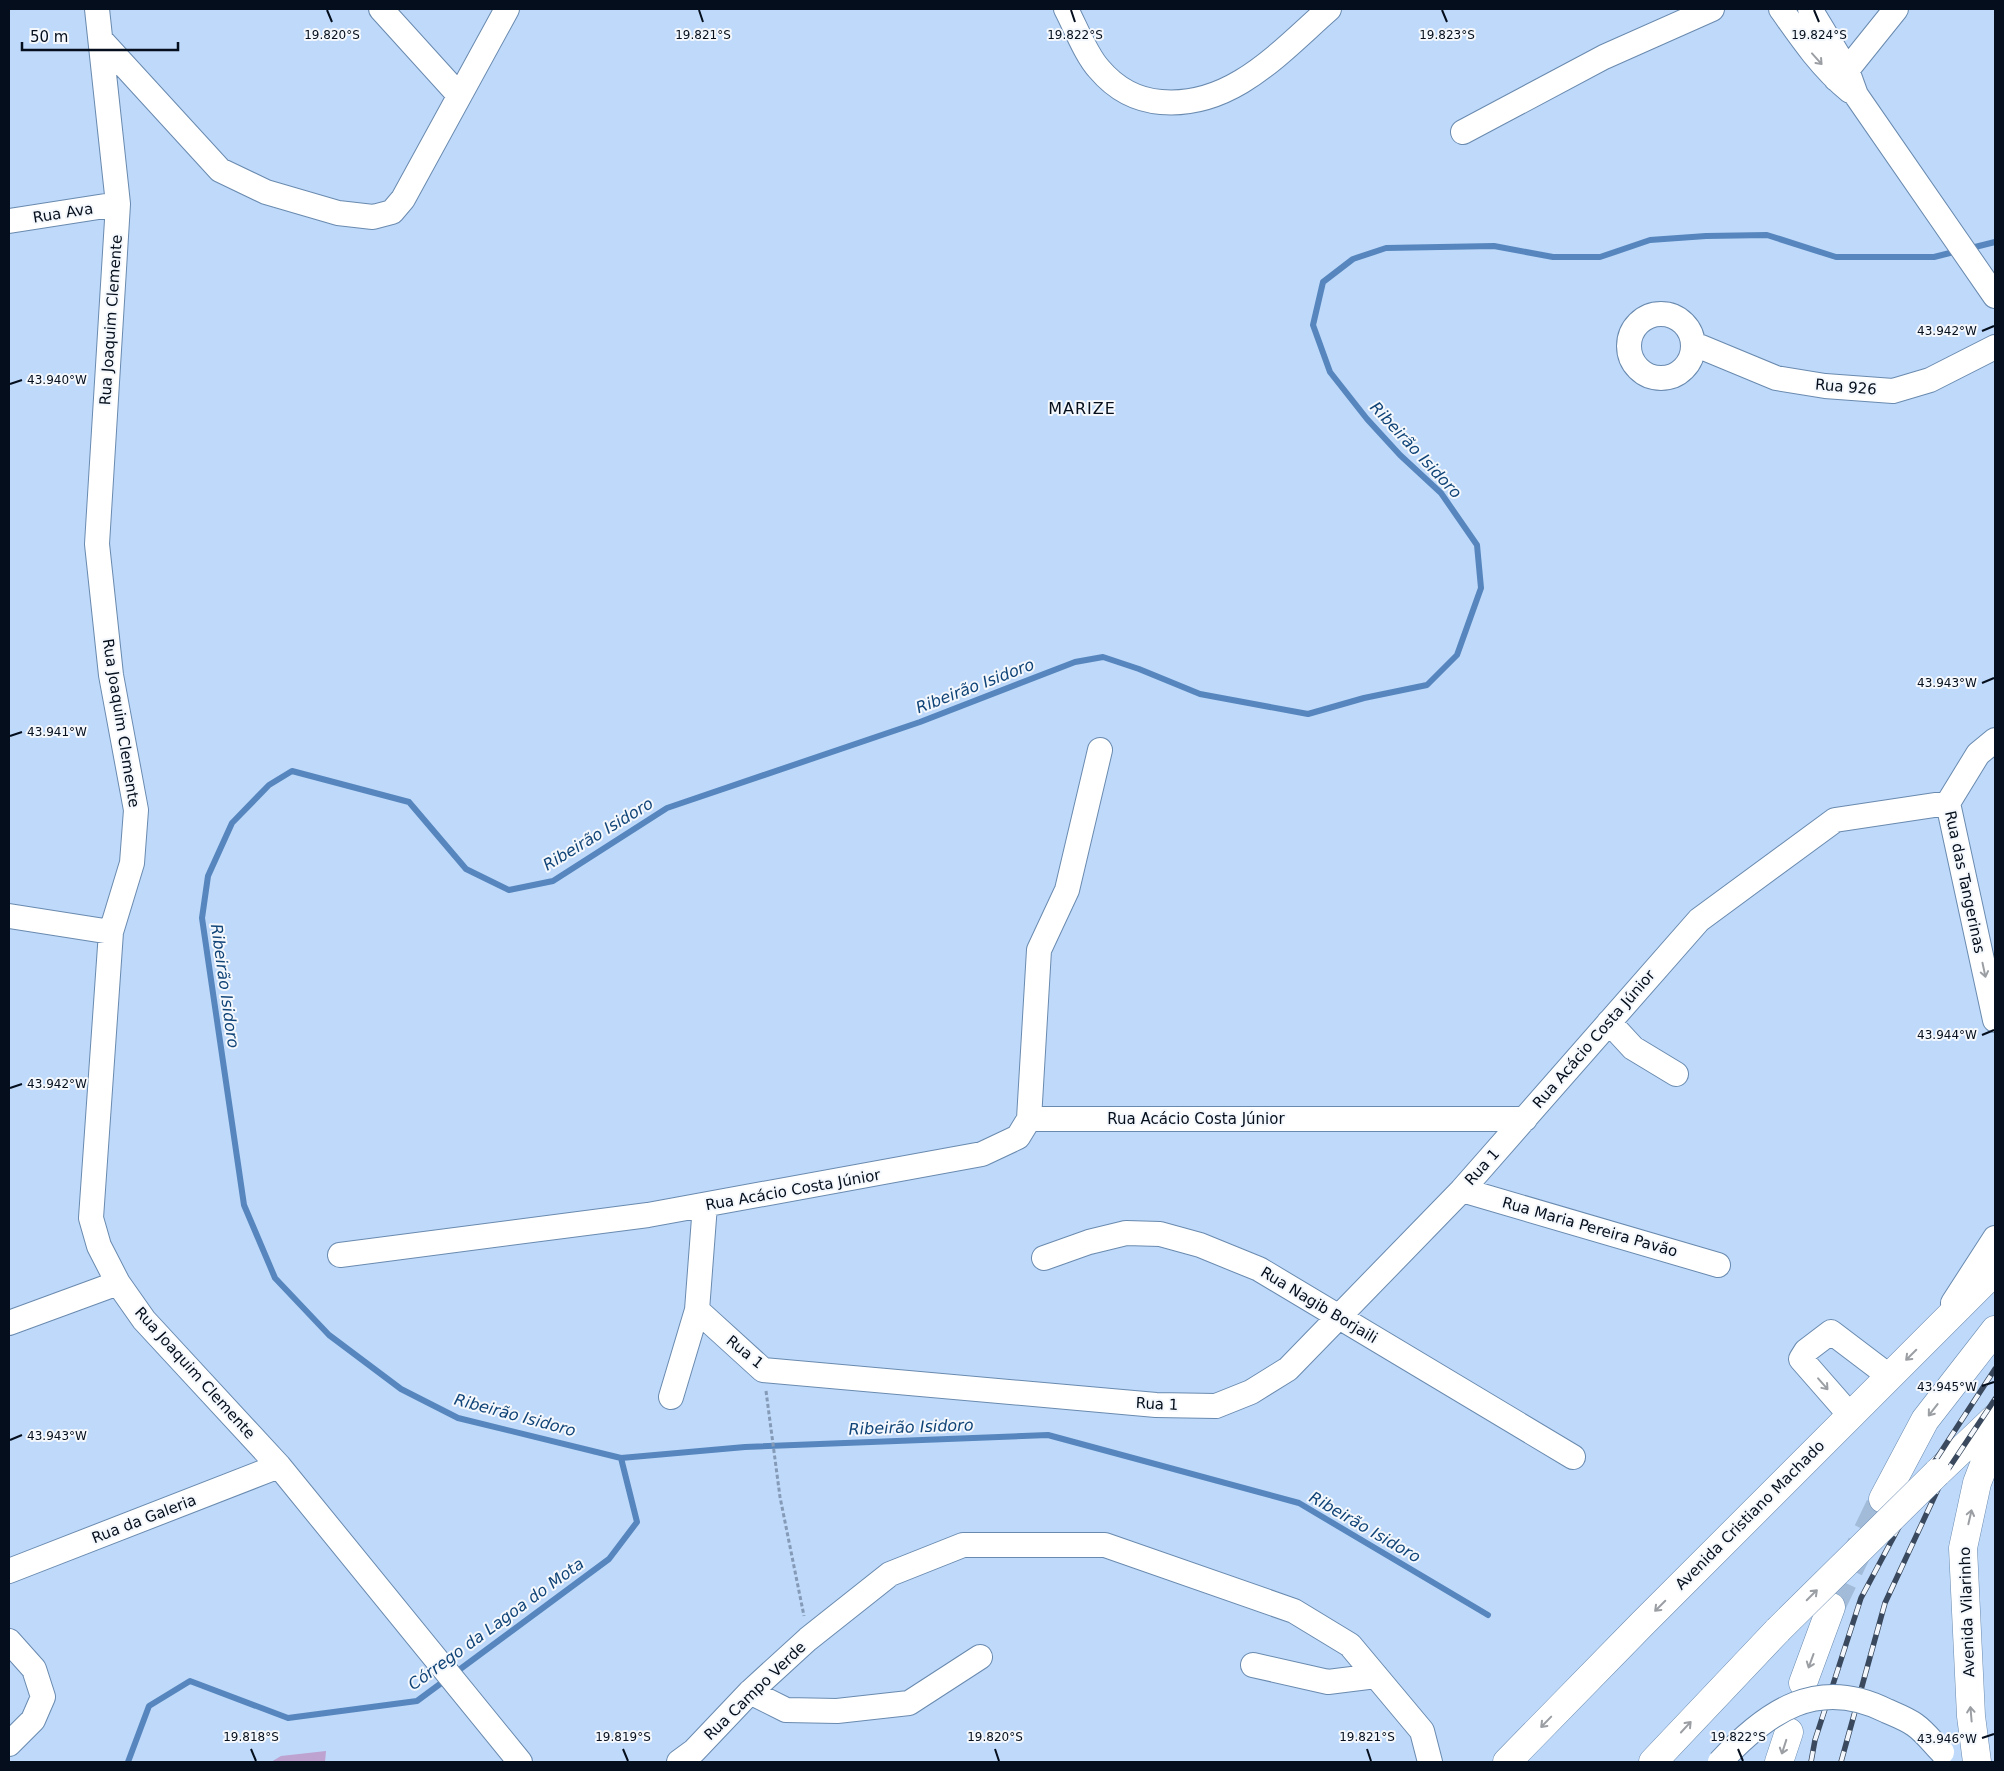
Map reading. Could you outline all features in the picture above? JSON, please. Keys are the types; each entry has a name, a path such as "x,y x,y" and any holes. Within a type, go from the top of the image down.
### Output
{"highway":[{"name":"Avenida Cristiano Machado","path":"1507,1762 1995,1271"},
{"path":"1883,1499 1926,1420 1995,1330"},
{"path":"1653,1762 1778,1630 1995,1418"},
{"name":"Avenida Vilarinho","path":"1977,1762 1971,1716 1963,1548 1978,1483 1995,1436"},
{"path":"1803,1683 1831,1607"},
{"path":"1779,1762 1789,1732"}],"street":[{"name":"Rua Joaquim Clemente","path":"97,9 118,204 97,544 111,675 136,810 132,863 111,932 91,1218 98,1246 118,1283 144,1320 279,1466 520,1762"},
{"path":"381,9 458,94"},
{"path":"101,40 220,170 266,192 338,213 373,217 392,212 403,199 458,94 507,9"},
{"path":"1066,9 1098,68 1123,91 1148,101 1182,104 1222,93 1259,71 1329,9"},
{"path":"1463,132 1604,57 1712,9"},
{"path":"1781,9 1810,50 1841,75"},
{"path":"1810,9 1841,75 1995,296"},
{"path":"1841,75 1896,9"},
{"name":"Rua Ava","path":"9,221 118,204"},
{"name":"Rua 926","path":"1694,344 1776,378 1825,386 1893,391 1930,380 1994,350"},
{"path":"1948,802 1978,754 1995,740"},
{"path":"1029,1119 1039,950 1067,890 1100,750"},
{"name":"Rua das Tangerinas","path":"1948,802 1995,1020"},
{"name":"Rua Acácio Costa Júnior","path":"340,1255 648,1215 982,1154 1018,1137 1029,1119 1525,1119 1699,920 1835,820 1948,802"},
{"path":"9,916 111,932"},
{"path":"1609,1022 1633,1048 1676,1074"},
{"name":"Rua 1","path":"697,1310 763,1370 1156,1405 1216,1406 1251,1392 1288,1369 1462,1190 1525,1119"},
{"name":"Rua Maria Pereira Pavão","path":"1462,1190 1718,1265"},
{"path":"672,1397 697,1310 705,1206"},
{"name":"Rua Nagib Borjaili","path":"1044,1258 1089,1242 1126,1233 1160,1234 1200,1245 1259,1269 1573,1457"},
{"path":"1934,1333 1995,1238"},
{"path":"9,1323 118,1283"},
{"path":"1850,1416 1801,1359 1806,1351 1832,1332 1889,1376"},
{"name":"Rua da Galeria","path":"9,1571 279,1466"},
{"name":"Rua Campo Verde","path":"679,1762 694,1751 750,1692 808,1639 890,1574 963,1545 1105,1545 1294,1611 1350,1645 1422,1731 1430,1762"},
{"path":"9,1641 34,1670 43,1697 32,1720 9,1744"},
{"path":"750,1692 786,1710 837,1711 909,1703 980,1656"},
{"path":"1253,1665 1328,1682 1376,1676"},
{"path":"1720,1762 1745,1734 1770,1717 1790,1706 1818,1697 1850,1697 1879,1707 1914,1724 1943,1759"}],"path":[{"path":"765,1386 780,1497 808,1639"}],"shaded area":[{"path":"326,1751 325,1762 271,1762 281,1756"}],"waterway":[{"name":"Ribeirão Isidoro","path":"1488,1615 1299,1503 1048,1435 745,1447 621,1458 458,1418 401,1389 329,1335 275,1278 244,1205 202,918 208,876 232,823 269,785 292,771 409,802 466,869 509,890 553,881 667,808 920,722 1075,662 1103,657 1139,669 1200,694 1308,714 1364,698 1427,685 1457,655 1481,588 1477,545 1441,493 1400,455 1367,419 1330,372 1313,325 1323,282 1353,259 1386,248 1494,246 1553,257 1600,257 1650,240 1706,236 1767,235 1836,257 1934,257 1958,251"},
{"name":"Ribeirão Isidoro","path":"1967,249 1995,242"},
{"name":"Córrego da Lagoa do Mota","path":"128,1762 149,1706 190,1681 288,1718 417,1701 609,1559 637,1522 621,1458"}],"tunnel":[{"path":"1831,1607 1883,1499"}],"railway":[{"path":"1811,1762 1815,1740 1861,1598 1931,1467 1995,1369"},
{"path":"1841,1762 1885,1603 1945,1474 1995,1399"}],"district":[{"name":"MARIZE","path":"1082,408"}]}
